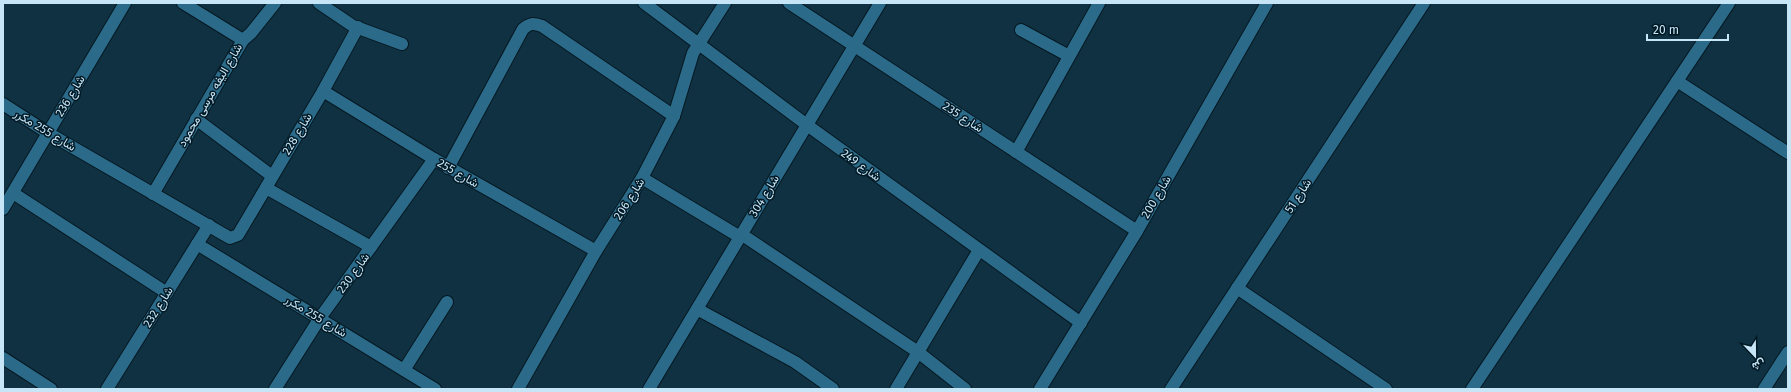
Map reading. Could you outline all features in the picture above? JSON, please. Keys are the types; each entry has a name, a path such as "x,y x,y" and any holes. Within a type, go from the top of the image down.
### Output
{"street":[{"name":"شارع 236","path":"3,210 125,3"},
{"path":"183,3 243,40"},
{"name":"شارع اليفه مرسى محمود","path":"153,194 243,40 251,33 275,3"},
{"path":"319,3 358,27 402,44"},
{"name":"شارع 249","path":"644,3 807,126 1081,323"},
{"name":"شارع 206","path":"518,389 596,251 642,178 674,116 693,53 725,3"},
{"name":"شارع 235","path":"789,3 1137,231"},
{"name":"شارع 304","path":"649,389 880,3"},
{"path":"1016,152 1099,3"},
{"name":"شارع 200","path":"1040,389 1137,231 1267,3"},
{"name":"شارع 51","path":"1172,389 1424,3"},
{"path":"1472,389 1729,3"},
{"path":"448,168 523,29 529,24 535,23 542,26 674,116"},
{"name":"شارع 228","path":"234,238 238,235 266,188 323,91 358,27"},
{"path":"1021,30 1069,56"},
{"path":"1677,81 1788,153"},
{"name":"شارع 255","path":"323,91 448,168 596,251"},
{"name":"شارع 255 مكرر","path":"3,104 48,133 153,194 230,238 234,238"},
{"path":"196,119 272,176"},
{"name":"شارع 230","path":"275,389 320,318 434,159"},
{"path":"642,178 741,235 918,352 965,389"},
{"path":"266,188 371,247"},
{"path":"13,193 167,293"},
{"name":"شارع 232","path":"108,389 208,225"},
{"name":"شارع 255 مكرر","path":"197,244 435,389"},
{"path":"896,389 979,250"},
{"path":"1237,288 1386,389"},
{"path":"404,370 447,302"},
{"path":"697,309 795,362 833,389"},
{"path":"1764,389 1788,352"},
{"path":"3,358 46,388"}]}
